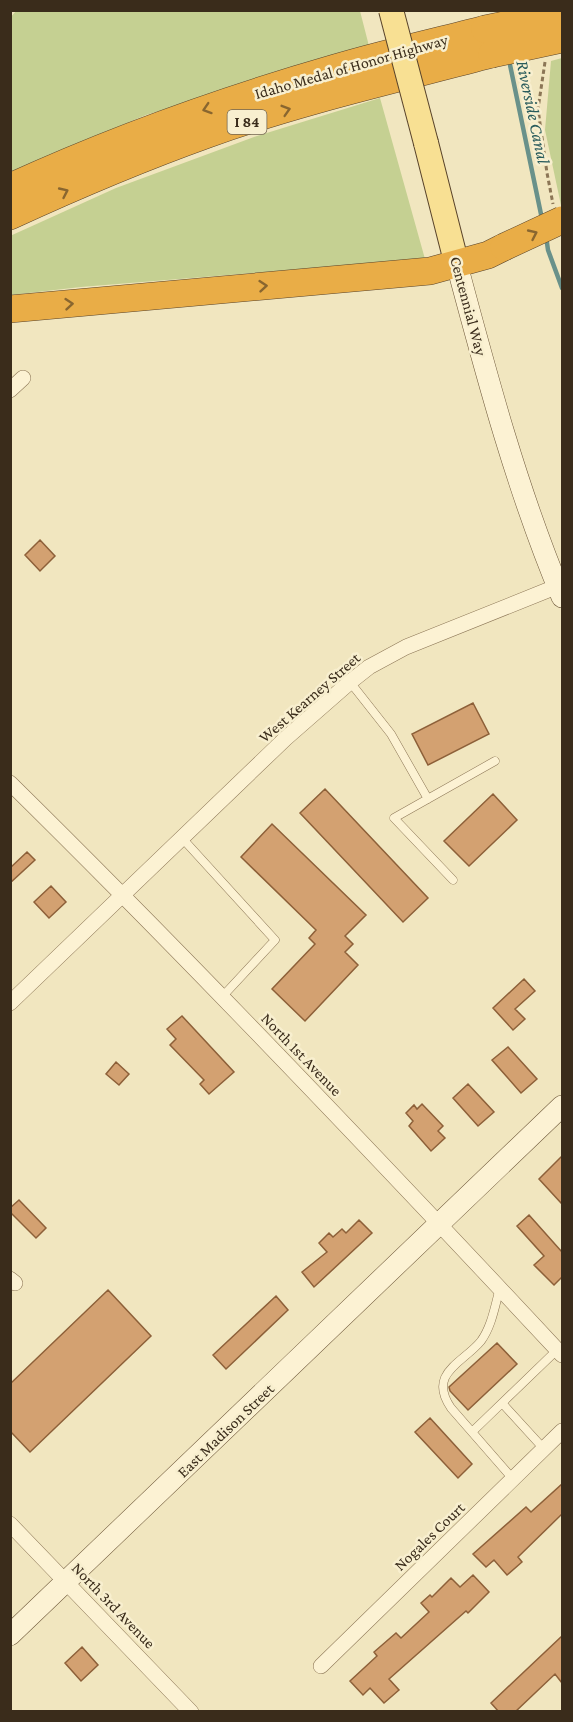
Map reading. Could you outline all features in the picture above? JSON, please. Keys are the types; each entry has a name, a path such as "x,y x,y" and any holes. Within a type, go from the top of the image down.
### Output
{"highway":[{"name":"Idaho Medal of Honor Highway","path":"10,187 61,163 182,117 335,68 485,28 562,13"},
{"name":"I 84","path":"10,216 76,186 208,134 348,91 492,54 553,46"},
{"path":"10,309 430,271 488,255 558,214"}],"main road":[{"name":"Centennial Way","path":"391,10 500,423 560,591"},
{"name":"East Madison Street","path":"10,1635 562,1106"}],"street":[{"path":"10,390 23,378"},
{"name":"West Kearney Street","path":"10,1004 286,738 369,667 406,647 560,591"},
{"name":"North 1st Avenue","path":"10,783 222,997 560,1353"},
{"name":"Nogales Court","path":"321,1666 562,1431"},
{"name":"North 3rd Avenue","path":"10,1524 191,1712"}],"lane":[{"path":"350,682 391,734 428,799"},
{"path":"453,880 394,818 495,761"},
{"path":"182,838 275,940 222,997"},
{"path":"500,1288 488,1330 470,1352 448,1371 444,1378 443,1390 446,1401 513,1479"},
{"path":"472,1432 560,1353"},
{"path":"502,1403 544,1449"}],"path":[{"path":"553,46 545,63 538,109 547,173 558,214"}],"green space":[{"path":"16,11 360,11 369,46 146,115 11,172 10,18"},
{"path":"562,58 562,210 545,130 551,61"},
{"path":"380,98 425,259 81,287 11,295 10,236 116,188 257,136"}],"building":[{"path":"40,540 55,556 40,571 25,555"},
{"path":"473,703 489,734 428,765 412,734"},
{"path":"325,789 428,898 403,922 300,813"},
{"path":"493,794 517,820 469,866 444,841"},
{"path":"272,824 366,915 345,936 353,944 345,952 358,965 305,1021 272,989 315,944 309,938 316,930 241,857"},
{"path":"27,852 35,860 10,883 10,868"},
{"path":"51,886 66,902 49,918 34,902"},
{"path":"524,979 535,991 515,1009 525,1019 513,1030 493,1008"},
{"path":"182,1016 234,1072 209,1094 200,1084 204,1080 170,1045 176,1039 167,1029"},
{"path":"508,1047 537,1079 521,1093 492,1060"},
{"path":"116,1062 129,1074 119,1085 106,1074"},
{"path":"468,1084 494,1112 478,1126 453,1098"},
{"path":"422,1104 443,1126 438,1131 445,1138 431,1151 409,1126 413,1121 406,1113 414,1105 417,1109"},
{"path":"562,1156 562,1204 539,1179"},
{"path":"19,1200 46,1228 36,1238 10,1212 10,1208"},
{"path":"529,1215 562,1252 562,1277 554,1285 534,1265 544,1256 517,1226"},
{"path":"359,1220 372,1233 314,1287 302,1272 327,1252 319,1243 329,1233 333,1237 342,1229 346,1233"},
{"path":"108,1290 151,1336 30,1452 10,1431 10,1384"},
{"path":"276,1296 288,1310 226,1369 213,1355"},
{"path":"497,1343 517,1364 468,1410 449,1387"},
{"path":"430,1418 472,1464 458,1478 415,1432"},
{"path":"562,1484 562,1514 518,1557 522,1562 507,1575 494,1560 486,1567 473,1554 526,1507 531,1512"},
{"path":"473,1575 489,1592 468,1613 466,1611 389,1679 399,1690 384,1703 370,1688 363,1695 350,1681 377,1656 374,1652 396,1633 401,1638 429,1612 421,1603 430,1595 432,1597 451,1578 460,1587"},
{"path":"562,1636 562,1683 555,1674 515,1712 499,1712 491,1703"},
{"path":"82,1647 98,1665 81,1681 65,1663"}],"waterway":[{"name":"Riverside Canal","path":"509,60 542,219"},
{"name":"Riverside Canal","path":"546,236 548,250 562,288"}]}
